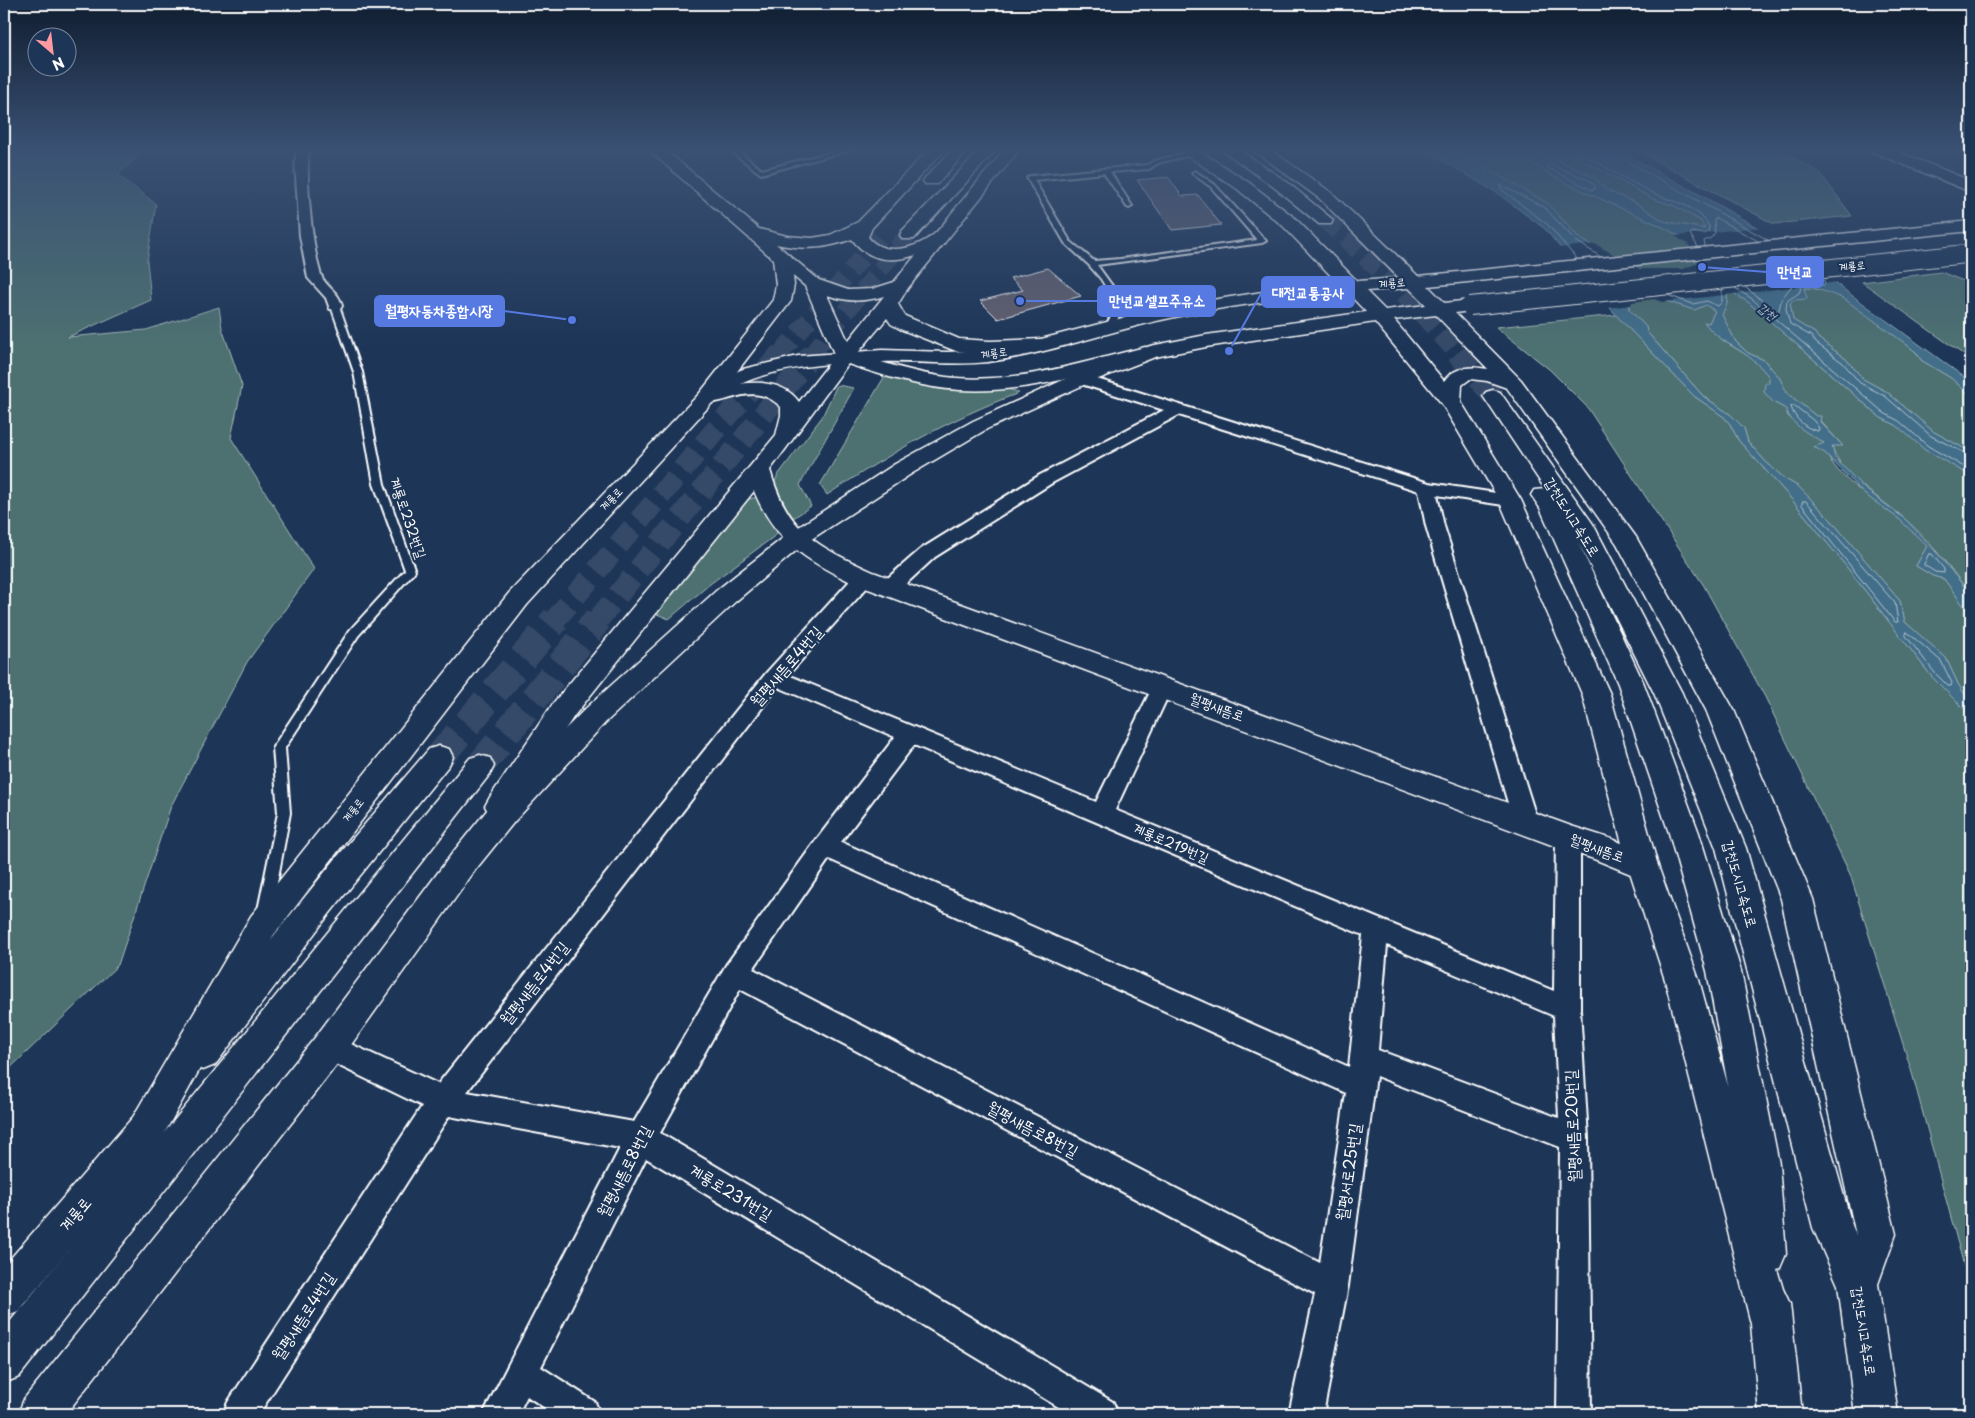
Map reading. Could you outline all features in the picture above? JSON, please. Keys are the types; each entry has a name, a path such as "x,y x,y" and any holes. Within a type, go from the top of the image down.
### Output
{"main road":[{"path":"732,215 813,284 846,296 873,294 900,286"},
{"path":"752,232 803,244 825,242 843,238 864,226 874,215"},
{"path":"908,235 927,215"},
{"path":"39,1414 329,1047 465,860 564,709 759,470 786,436 826,377 889,304 900,286 958,215"},
{"path":"1280,215 1380,316 1483,395"},
{"path":"1299,215 1308,223"},
{"path":"1319,215 1325,220"},
{"path":"1289,222 1320,234 1333,233 1345,227 1346,221 1343,215"},
{"path":"1346,215 1441,309 1483,395 1510,500 1596,694 1643,866 1682,980 1771,1322"},
{"path":"864,226 859,237 862,243 873,252 882,254 904,254 925,247 938,240"},
{"name":"계룡로","path":"4,1297 146,1130 262,926 518,598 728,383 750,374 798,362 845,357 947,358 988,356 1171,313 1287,293 1971,226"},
{"name":"계룡로","path":"465,860 503,813 595,716 726,596 796,539 903,468 980,425 1081,379 1150,352 1300,326 1441,309 1969,254"},
{"path":"715,396 782,301 785,285 782,257"},
{"path":"813,284 845,357 909,376 960,384 1016,382 1150,352"},
{"path":"1352,286 1411,310 1483,395 1633,551 1720,710 1797,899 1876,1234 1858,1284"},
{"path":"889,304 898,320 907,326 956,345 990,347 1042,344"},
{"path":"715,396 745,388 758,389 780,395 790,403 792,409 786,436"},
{"name":"갑천도시고속도로","path":"1483,395 1581,524 1668,693 1731,848 1833,1228 1858,1284 1877,1414"},
{"name":"갑천도시고속도로","path":"1483,395 1551,508 1631,684 1684,833 1724,971 1760,1164 1771,1322 1780,1414"},
{"name":"월평새뜸로","path":"759,470 770,507 782,525 796,539 826,561 889,588 1525,820 1568,838 1601,848 1643,866"},
{"path":"146,1130 258,979 368,841 439,758"},
{"path":"4,1362 480,766"}],"street":[{"name":"계룡로232번길","path":"305,215 308,245 316,278 333,297 335,306"},
{"path":"1081,379 1427,488 1510,500"},
{"path":"889,588 928,553 1046,479 1177,410"},
{"path":"1427,488 1435,526 1525,820"},
{"name":"월평새뜸로4번길","path":"240,1414 442,1101 774,677 864,578"},
{"name":"계룡로219번길","path":"774,677 1567,1009"},
{"path":"1102,814 1162,687"},
{"name":"월평새뜸로8번길","path":"500,1414 641,1138 735,973 825,846 910,734"},
{"name":"월평새뜸로20번길","path":"1568,838 1567,1009 1574,1138 1574,1414"},
{"path":"825,846 1361,1086"},
{"name":"월평서로25번길","path":"1306,1414 1332,1286 1361,1086 1376,928"},
{"name":"월평새뜸로8번길","path":"735,973 1332,1286"},
{"name":"계룡로231번길","path":"329,1047 442,1101 641,1138 1102,1414"},
{"path":"1364,1058 1574,1138"},
{"path":"521,1373 583,1414"}],"lane":[{"path":"1051,215 1067,242 1092,263 1114,294 1118,310 1109,328"},
{"path":"1092,263 1120,261 1262,241 1239,215"},
{"name":"계룡로232번길","path":"262,926 284,812 280,747 354,633 410,571 379,484 358,372 335,306"}],"green space":[{"path":"4,215 154,215 147,261 151,300 68,337 146,330 219,307 222,328 242,386 231,438 314,569 247,662 171,806 118,965 4,1074"},
{"path":"1554,215 1637,215 1690,242 1702,264 1683,271 1640,272 1579,238 1564,221"},
{"path":"1654,215 1691,215 1701,221 1706,229 1663,221"},
{"path":"1758,215 1852,216 1774,224"},
{"path":"1941,272 1971,284 1971,360 1862,282"},
{"path":"1804,288 1834,294 1864,311 1917,353 1921,360 1951,378 1970,395 1971,452 1934,432 1887,392 1863,379 1847,360 1818,338 1815,333 1793,320 1790,303 1799,298"},
{"path":"1727,289 1748,302 1881,418 1896,425 1971,476 1971,595 1915,528 1863,487 1844,468 1832,446 1842,445 1816,416 1787,393 1779,377 1764,360 1748,353 1736,342 1722,315 1727,303"},
{"path":"1654,297 1694,310 1706,305 1715,311 1709,323 1705,323 1719,338 1746,354 1762,367 1769,377 1773,402 1786,409 1788,416 1825,443 1834,465 1843,476 1903,522 1927,546 1916,566 1933,576 1944,579 1969,613 1971,704 1958,684 1946,658 1905,622 1900,601 1829,518 1799,487 1785,479 1766,462 1748,442 1744,428 1731,415 1703,396 1629,309 1629,300"},
{"path":"1616,315 1694,396 1724,417 1739,441 1789,496 1932,677 1971,716 1971,1292 1912,1073 1850,874 1765,697 1704,586 1587,407 1550,370 1496,327"},
{"path":"886,374 952,389 1006,389 1019,393 968,414 920,438 827,495 820,485"},
{"path":"837,385 854,388 800,485 811,506 795,517 787,518 774,484 778,475 822,417"},
{"path":"758,497 778,529 776,535 710,584 669,619 657,614 745,500"}],"water":[{"name":"갑천","path":"1527,215 1558,215 1579,238 1640,272 1683,271 1701,265 1690,242 1637,215 1654,215 1663,221 1705,229 1701,221 1691,215 1736,215 1765,232 1971,382 1971,396 1951,378 1921,360 1917,353 1902,341 1843,298 1814,288 1804,288 1807,299 1793,300 1790,303 1793,320 1815,333 1818,338 1847,360 1863,379 1887,392 1934,432 1971,452 1971,476 1925,450 1896,425 1881,418 1748,302 1727,289 1727,303 1722,315 1736,342 1748,353 1764,360 1779,377 1787,393 1816,416 1821,416 1820,422 1843,446 1832,446 1835,458 1864,488 1906,520 1936,552 1971,595 1971,642 1968,627 1969,613 1944,579 1933,576 1916,566 1927,546 1899,519 1864,494 1825,453 1814,447 1824,443 1797,425 1788,415 1786,409 1773,402 1764,392 1765,383 1769,383 1769,377 1764,371 1749,357 1716,335 1704,322 1709,323 1715,311 1706,305 1694,310 1654,297 1629,300 1629,309 1703,396 1731,415 1744,428 1748,442 1766,462 1785,479 1799,487 1829,518 1900,601 1905,622 1946,658 1958,684 1971,704 1971,716 1932,677 1789,496 1739,441 1724,417 1694,396 1616,315 1545,229"}],"pier":[{"path":"1762,227 1839,282 1662,302 1654,299 1608,308 1558,248 1595,244 1640,269 1683,269 1698,263 1688,244 1675,236"}],"building":[{"path":"1162,215 1213,215 1221,225 1172,230"},
{"path":"1048,268 1081,296 998,319 980,301 1023,290 1010,278"}],"tunnel":[{"path":"1325,220 1392,282 1458,354"},
{"path":"780,354 882,234"},
{"path":"812,354 908,235"},
{"path":"554,621 781,353"},
{"path":"597,621 813,353"},
{"path":"1457,353 1493,396"},
{"path":"439,757 556,619"},
{"path":"480,766 598,619"}],"place":[{"name":"만년교","path":"1702,267"},
{"name":"만년교셀프주유소","path":"1020,301"},
{"name":"월평자동차종합시장","path":"572,320"},
{"name":"대전교통공사","path":"1229,351"}]}
